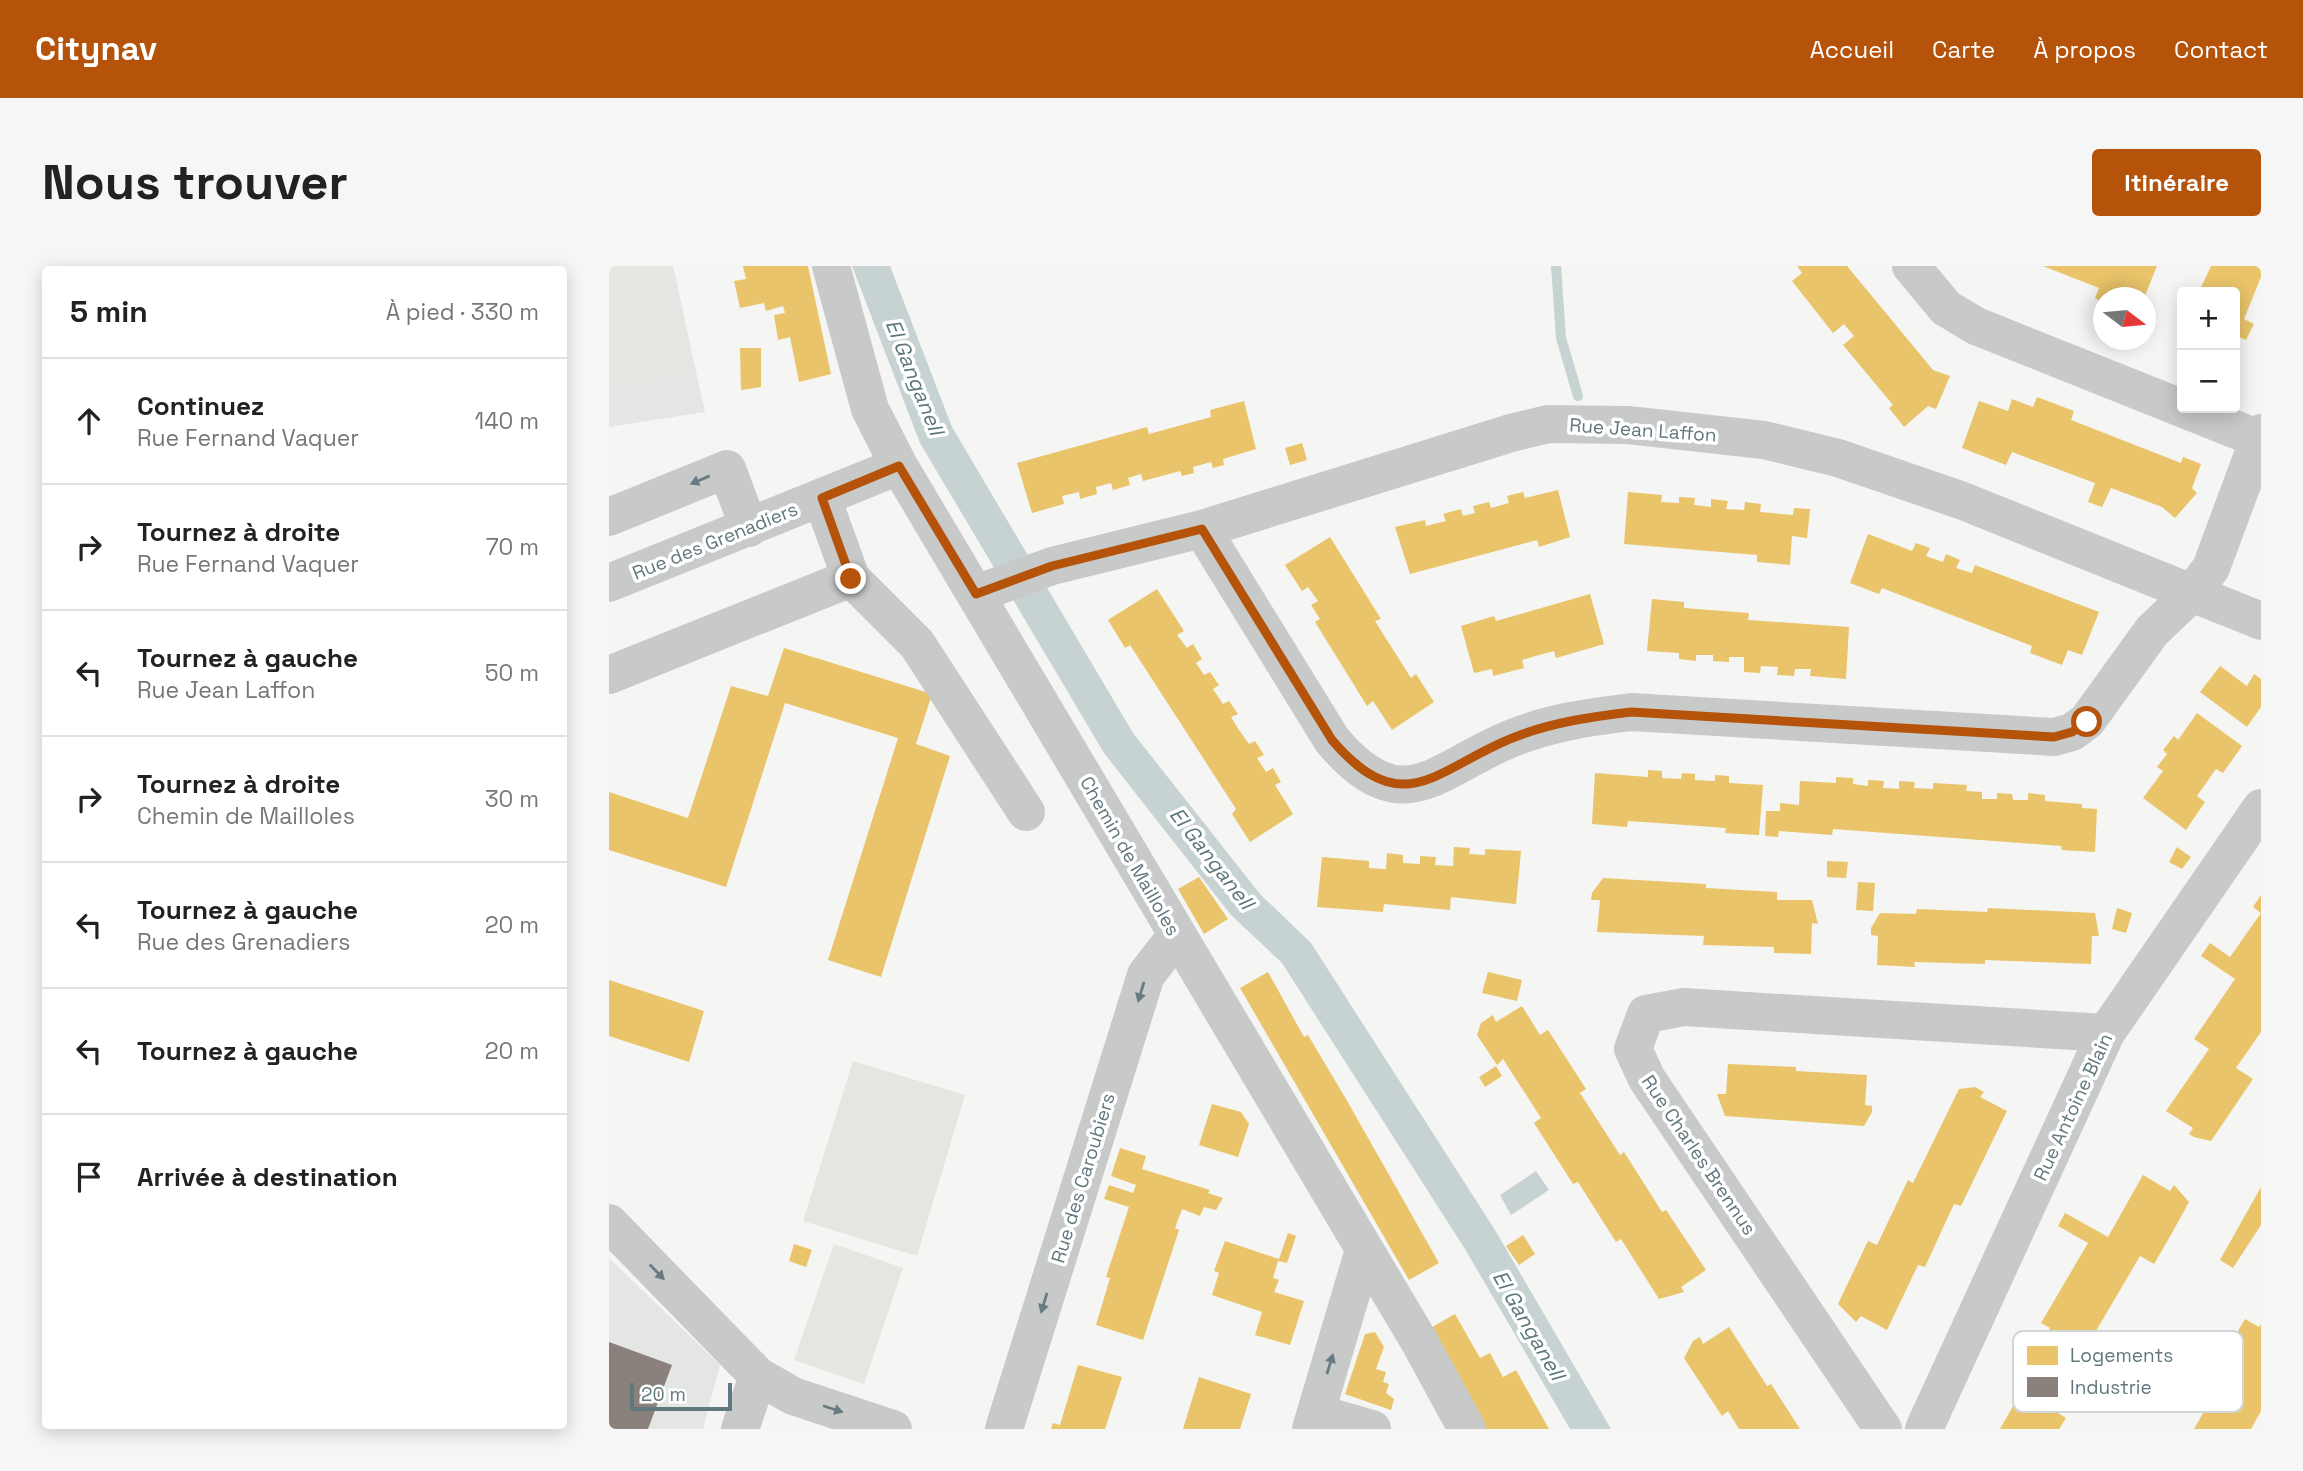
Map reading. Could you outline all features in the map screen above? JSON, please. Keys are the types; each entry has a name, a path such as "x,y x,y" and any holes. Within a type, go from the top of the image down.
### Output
{"street":[{"name":"Chemin de Mailloles","path":"831,266 870,409 899,466 988,588 1177,935 1467,1429"},
{"path":"1202,529 1332,740 1354,767 1378,779 1410,785 1435,778 1525,733 1569,719 1631,712 2054,737 2072,732 2087,722 2152,631 2191,594 2211,568 2260,436 1976,326 1946,308 1911,266"},
{"name":"Rue Jean Laffon","path":"988,588 1052,566 1202,529 1511,433 1548,424 1628,425 1764,440 1838,458 1963,501 2261,621"},
{"name":"Rue des Grenadiers","path":"609,583 899,466"},
{"path":"609,517 727,469 749,528"},
{"path":"822,498 851,579 917,644 1026,811"},
{"path":"609,675 851,579"},
{"name":"Rue Antoine Blain","path":"1924,1429 2106,1033 2261,808"},
{"name":"Rue des Caroubiers","path":"1004,1429 1146,975 1177,935"},
{"name":"Rue Charles Brennus","path":"1884,1429 1647,1079 1633,1049 1646,1014 1684,1007 2106,1033"},
{"path":"609,1223 758,1376 793,1396 893,1429"},
{"path":"1364,1250 1313,1421 1372,1429"},
{"path":"740,1429 758,1376"}],"shaded area":[{"path":"609,266 673,266 705,412 609,427"},
{"path":"609,266 665,266 686,370 609,386"},
{"path":"853,1061 965,1095 917,1256 803,1221"},
{"path":"834,1244 903,1268 864,1384 794,1360"},
{"path":"609,1258 720,1365 703,1429 609,1429"}],"water":[{"name":"El Ganganell","path":"852,266 890,266 952,427 1133,733 1260,894 1311,943 1495,1230 1611,1429 1570,1429 1465,1249 1282,963 1231,915 1104,753 920,443"},
{"path":"1536,1171 1549,1190 1511,1215 1500,1195"}],"building: Logements":[{"path":"743,266 808,266 831,374 799,382 790,337 778,340 774,315 785,313 783,306 766,311 764,303 740,308 734,281 746,279"},
{"path":"1797,266 1847,266 1933,370 1950,376 1936,409 1928,406 1904,427 1889,408 1893,405 1843,345 1854,336 1844,324 1833,333 1792,281 1802,273"},
{"path":"2043,266 2157,266 2148,287 2096,287"},
{"path":"2211,266 2261,266 2261,277 2244,319 2254,324 2246,340 2240,337 2240,287 2201,287"},
{"path":"740,348 761,348 761,387 741,390"},
{"path":"2037,397 2074,411 2071,420 2181,463 2183,457 2201,464 2192,488 2197,493 2175,518 2162,507 2111,488 2102,507 2088,502 2095,483 2012,452 2006,465 1962,448 1979,401 2008,411 2012,399 2033,407"},
{"path":"1244,401 1256,449 1223,459 1224,465 1213,468 1211,462 1193,467 1194,473 1182,476 1180,471 1143,481 1141,474 1128,478 1130,485 1113,490 1111,483 1096,487 1097,494 1080,499 1079,492 1062,496 1064,504 1032,513 1017,463 1147,427 1149,434 1211,417 1210,410"},
{"path":"1302,443 1307,460 1290,465 1285,448"},
{"path":"1558,490 1570,537 1539,547 1537,540 1410,574 1395,527 1425,520 1426,526 1446,521 1443,514 1461,509 1463,516 1475,513 1473,506 1489,502 1491,508 1509,503 1507,496 1523,492 1525,498"},
{"path":"1628,492 1662,495 1661,502 1679,503 1679,497 1695,498 1694,505 1711,507 1711,499 1728,501 1726,509 1744,510 1745,502 1761,504 1760,512 1793,515 1794,508 1810,509 1807,538 1792,536 1790,565 1757,562 1757,555 1624,544"},
{"path":"1868,534 1912,551 1916,543 1930,548 1926,556 1943,562 1946,554 1960,560 1956,568 1972,573 1975,565 2099,612 2082,655 2068,650 2062,665 2030,653 2032,646 1882,588 1879,594 1850,583"},
{"path":"1330,537 1381,619 1375,621 1411,678 1416,674 1434,702 1392,730 1373,701 1367,706 1315,622 1320,619 1311,605 1318,601 1308,587 1302,591 1285,565"},
{"path":"1157,589 1184,631 1177,635 1187,648 1193,644 1202,659 1196,663 1204,675 1210,672 1219,685 1213,689 1223,704 1229,701 1238,714 1231,717 1249,744 1255,741 1264,755 1257,758 1266,772 1273,768 1281,782 1275,785 1293,814 1250,842 1232,814 1236,809 1130,645 1125,648 1108,620"},
{"path":"1590,594 1604,644 1556,658 1554,651 1539,655 1522,660 1524,668 1493,676 1492,669 1474,673 1461,626 1494,616 1496,621"},
{"path":"1652,599 1684,602 1684,608 1749,613 1748,620 1849,627 1846,679 1810,676 1811,669 1795,669 1794,676 1777,675 1778,667 1761,666 1760,673 1744,672 1744,657 1729,657 1729,662 1713,661 1713,655 1696,655 1696,661 1679,659 1679,653 1647,651"},
{"path":"784,648 932,694 916,744 950,756 881,977 828,960 898,738 785,703 726,887 609,850 609,792 688,818 731,686 768,696"},
{"path":"2220,666 2247,686 2254,674 2261,679 2261,707 2247,727 2200,692"},
{"path":"2197,713 2242,746 2223,773 2216,769 2197,796 2205,802 2186,830 2143,798 2163,771 2157,767 2167,754 2163,750 2174,736 2178,740"},
{"path":"1648,770 1662,771 1662,778 1681,779 1682,773 1695,774 1695,780 1715,781 1715,775 1729,776 1729,783 1763,785 1759,835 1725,833 1726,828 1628,821 1627,827 1592,824 1595,773 1648,777"},
{"path":"1836,777 1853,778 1853,784 1868,786 1868,780 1884,781 1883,788 1899,789 1899,781 1915,782 1914,788 1933,789 1933,783 1967,785 1966,791 1982,792 1982,799 1997,799 1997,793 2012,794 2013,800 2028,800 2028,793 2045,795 2045,801 2082,804 2082,808 2097,809 2095,852 2062,850 2061,846 1833,829 1832,835 1779,831 1778,837 1765,836 1766,811 1780,811 1780,803 1799,805 1800,781 1836,783"},
{"path":"1454,847 1470,848 1469,854 1485,855 1485,849 1521,851 1516,904 1451,897 1450,910 1384,904 1383,912 1317,907 1322,857 1369,861 1369,868 1386,869 1387,853 1403,855 1403,863 1420,864 1420,856 1436,857 1435,865 1453,866"},
{"path":"2177,847 2191,857 2182,869 2169,862"},
{"path":"1827,861 1848,862 1846,878 1827,877"},
{"path":"1199,877 1228,919 1204,934 1178,889"},
{"path":"1603,878 1706,884 1706,888 1777,892 1777,900 1812,900 1818,924 1812,923 1811,954 1774,953 1774,947 1703,945 1704,936 1597,932 1600,900 1591,900 1592,893"},
{"path":"1858,882 1875,883 1873,911 1856,910"},
{"path":"2261,895 2261,913 2253,907"},
{"path":"1988,908 2095,913 2099,936 2092,936 2091,964 1985,960 1985,964 1914,962 1915,967 1877,965 1878,936 1871,935 1871,928 1880,913 1916,914 1917,909 1987,912"},
{"path":"2117,908 2132,913 2126,933 2112,929"},
{"path":"2261,913 2261,1032 2236,1068 2253,1079 2211,1141 2194,1137 2189,1134 2193,1128 2166,1111 2209,1049 2194,1039 2235,979 2201,956 2210,943 2230,957"},
{"path":"1268,972 1304,1037 1308,1035 1346,1099 1439,1263 1409,1280 1240,988"},
{"path":"1488,972 1522,980 1517,1001 1482,993"},
{"path":"609,980 704,1011 689,1062 609,1036"},
{"path":"1522,1006 1540,1035 1548,1030 1586,1089 1580,1093 1620,1155 1624,1152 1662,1212 1666,1210 1706,1270 1681,1287 1684,1292 1659,1299 1621,1239 1616,1242 1578,1182 1573,1184 1534,1123 1541,1118 1503,1059 1497,1065 1477,1035 1481,1023 1493,1015 1496,1022"},
{"path":"1728,1064 1796,1067 1796,1071 1867,1075 1865,1105 1872,1106 1872,1112 1864,1126 1725,1116 1717,1094 1726,1094"},
{"path":"1496,1066 1502,1076 1485,1087 1479,1077"},
{"path":"1975,1087 1984,1092 1980,1097 2007,1111 1961,1206 1954,1204 1925,1267 1918,1265 1887,1330 1861,1316 1856,1322 1838,1304 1868,1241 1877,1245 1908,1180 1913,1183 1959,1089"},
{"path":"1212,1104 1241,1112 1249,1124 1238,1157 1199,1145"},
{"path":"1120,1148 1146,1156 1142,1169 1210,1190 1208,1193 1223,1198 1216,1210 1204,1207 1200,1216 1182,1209 1175,1228 1179,1230 1143,1340 1096,1325 1110,1278 1106,1277 1129,1207 1104,1199 1109,1185 1133,1193 1136,1185 1111,1176"},
{"path":"2143,1175 2170,1191 2174,1185 2189,1202 2154,1264 2140,1256 2096,1331 2048,1331 2050,1328 2041,1323 2088,1243 2058,1226 2065,1213 2108,1237"},
{"path":"2261,1187 2261,1225 2233,1268 2220,1260"},
{"path":"1288,1233 1296,1236 1287,1263 1278,1261 1273,1278 1279,1280 1274,1292 1304,1301 1290,1345 1255,1335 1262,1312 1212,1295 1219,1273 1214,1271 1225,1241 1279,1259"},
{"path":"1523,1235 1535,1254 1519,1265 1506,1246"},
{"path":"794,1244 812,1250 806,1267 789,1261"},
{"path":"1455,1314 1480,1358 1490,1353 1503,1377 1516,1370 1549,1429 1483,1429 1427,1330"},
{"path":"2245,1319 2259,1327 2261,1324 2261,1411 2251,1429 2194,1429 2204,1412 2243,1412 2243,1331 2238,1331"},
{"path":"1729,1327 1767,1386 1771,1384 1800,1429 1739,1429 1728,1411 1722,1416 1684,1358 1693,1341 1700,1337 1703,1344"},
{"path":"1375,1332 1384,1347 1376,1369 1386,1372 1383,1382 1389,1384 1386,1393 1394,1399 1391,1410 1345,1394 1365,1334"},
{"path":"1078,1365 1122,1377 1105,1429 1051,1429 1053,1423 1060,1425"},
{"path":"1199,1377 1251,1394 1240,1429 1183,1429"},
{"path":"2013,1406 2013,1412 2059,1412 2066,1418 2059,1429 2000,1429"}],"building: Industrie":[{"path":"609,1342 672,1365 648,1429 609,1429"}],"waterway":[{"path":"1556,266 1561,338 1578,396"}],"route":[{"path":"851,579 822,498 899,466 976,594 1052,566 1202,529 1332,740 1354,767 1378,779 1410,785 1435,778 1514,737 1569,719 1631,712 2054,737 2072,732 2087,722"}]}
